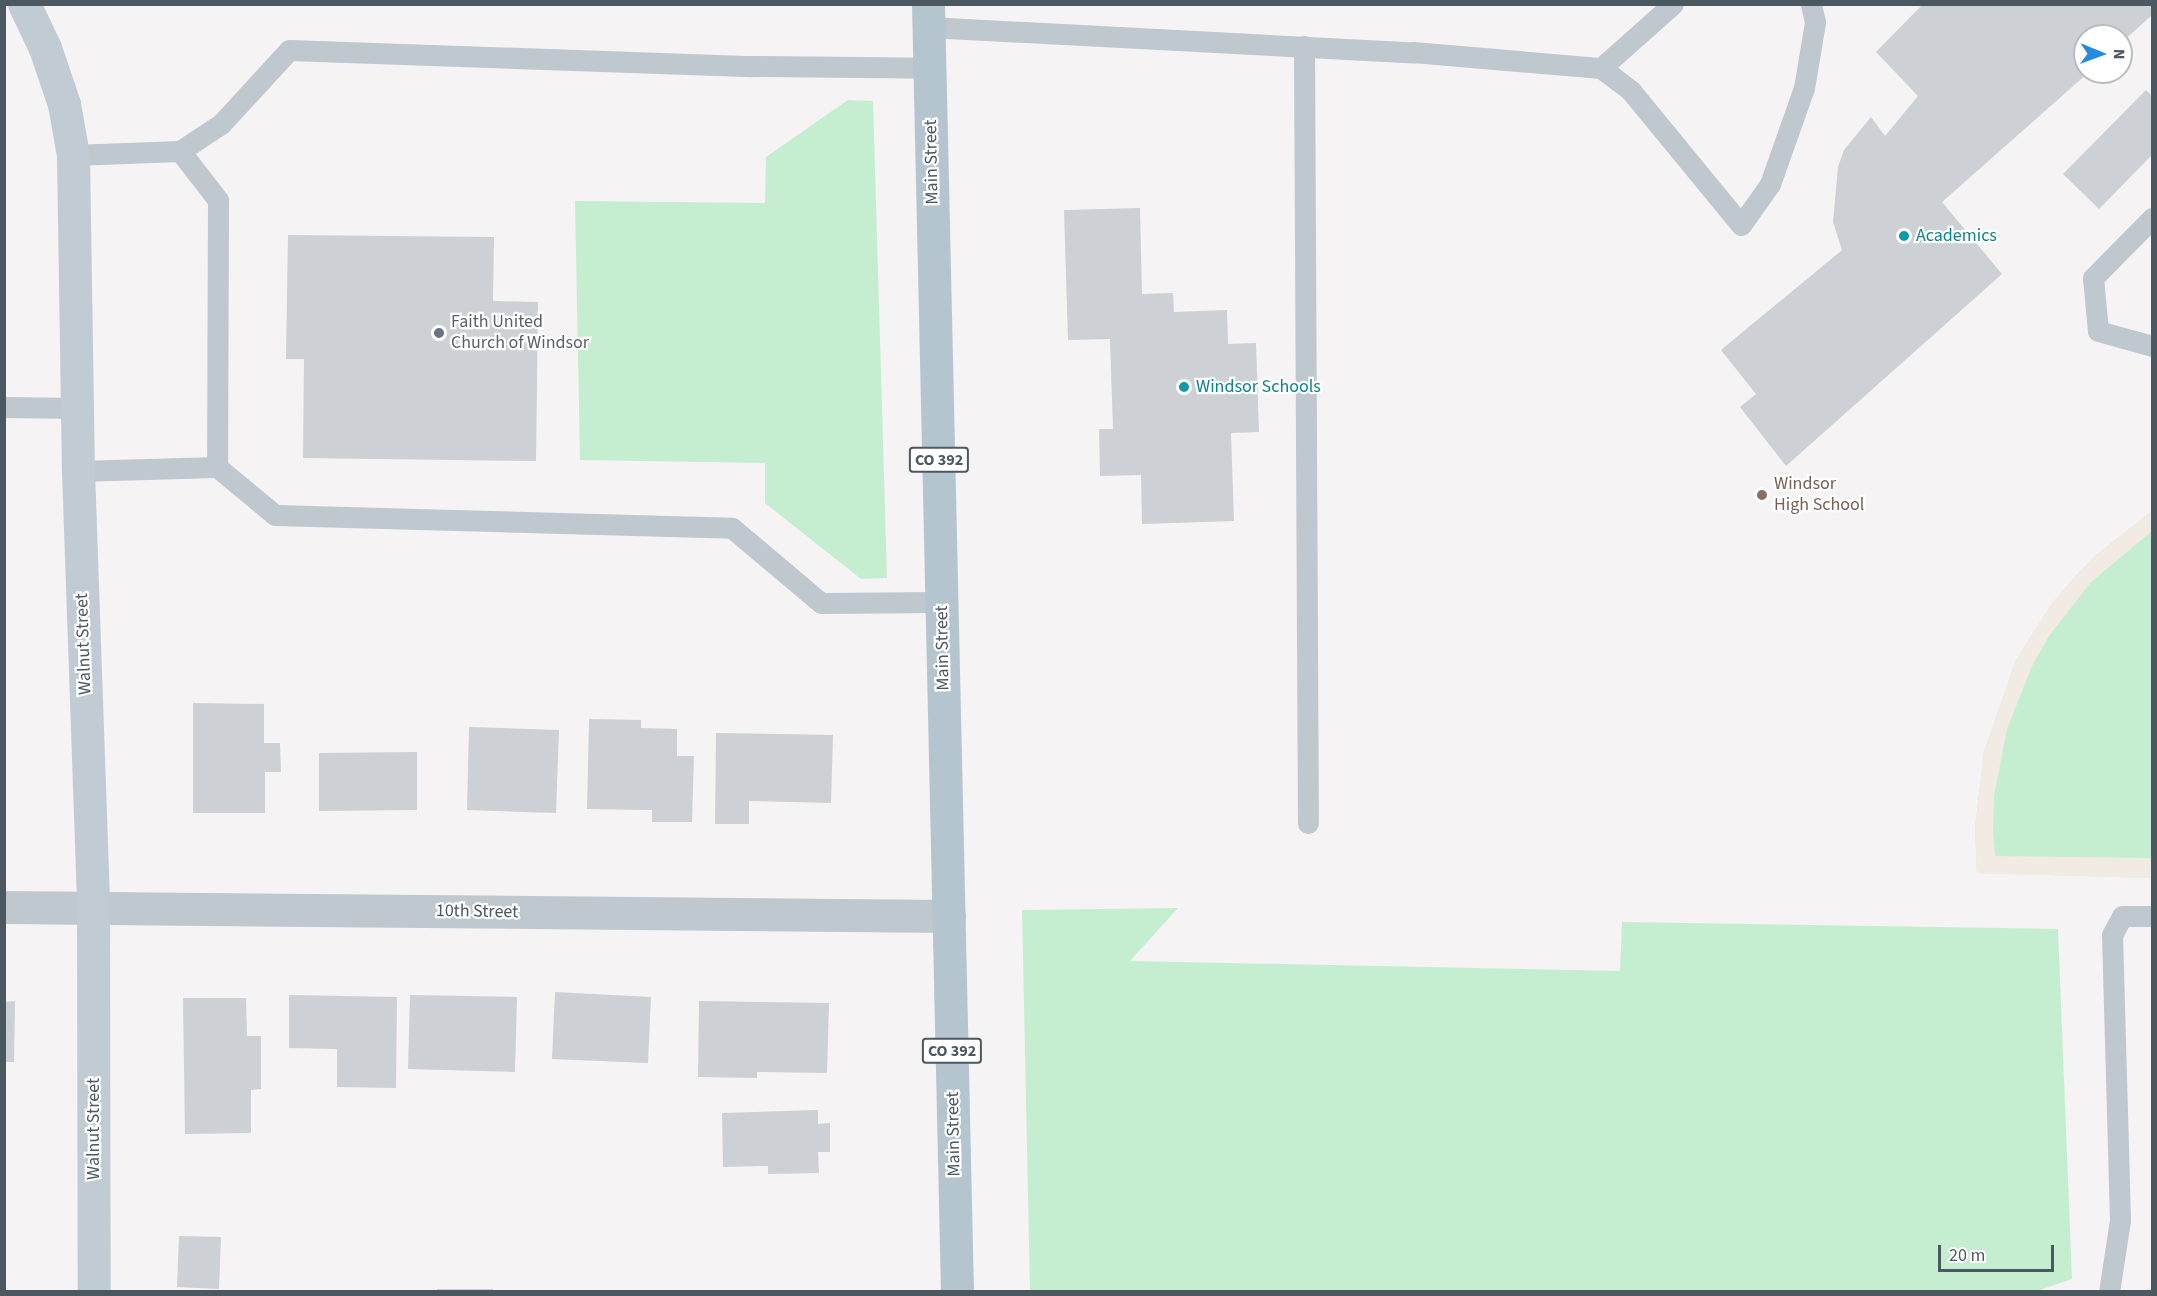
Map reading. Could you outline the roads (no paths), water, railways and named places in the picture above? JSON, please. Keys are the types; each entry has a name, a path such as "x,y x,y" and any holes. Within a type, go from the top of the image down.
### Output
{"main road":[{"name":"Main Street","path":"928,16 957,1292"}],"street":[{"name":"Walnut Street","path":"24,4 45,48 64,104 73,155 78,471 93,909 94,1292"},
{"name":"10th Street","path":"4,907 949,916"}],"lane":[{"path":"1601,68 1673,4"},
{"path":"928,16 1601,68 1631,91 1741,225 1770,184 1804,88 1815,22 1811,4"},
{"path":"1304,46 1308,823"},
{"path":"73,155 180,151 221,124 289,50 752,66 930,68"},
{"path":"180,151 218,200 217,467"},
{"path":"2152,218 2093,278 2098,331 2152,346"},
{"path":"4,407 77,408"},
{"path":"78,471 217,467 275,515 732,528 821,603 942,602"},
{"path":"2109,1292 2120,1220 2112,934 2122,916 2152,916"}],"place":[{"name":"Academics","path":"1904,236"},
{"name":"Faith United Church of Windsor","path":"439,333"},
{"name":"Windsor Schools","path":"1184,387"},
{"name":"Windsor High School","path":"1762,495"}]}
